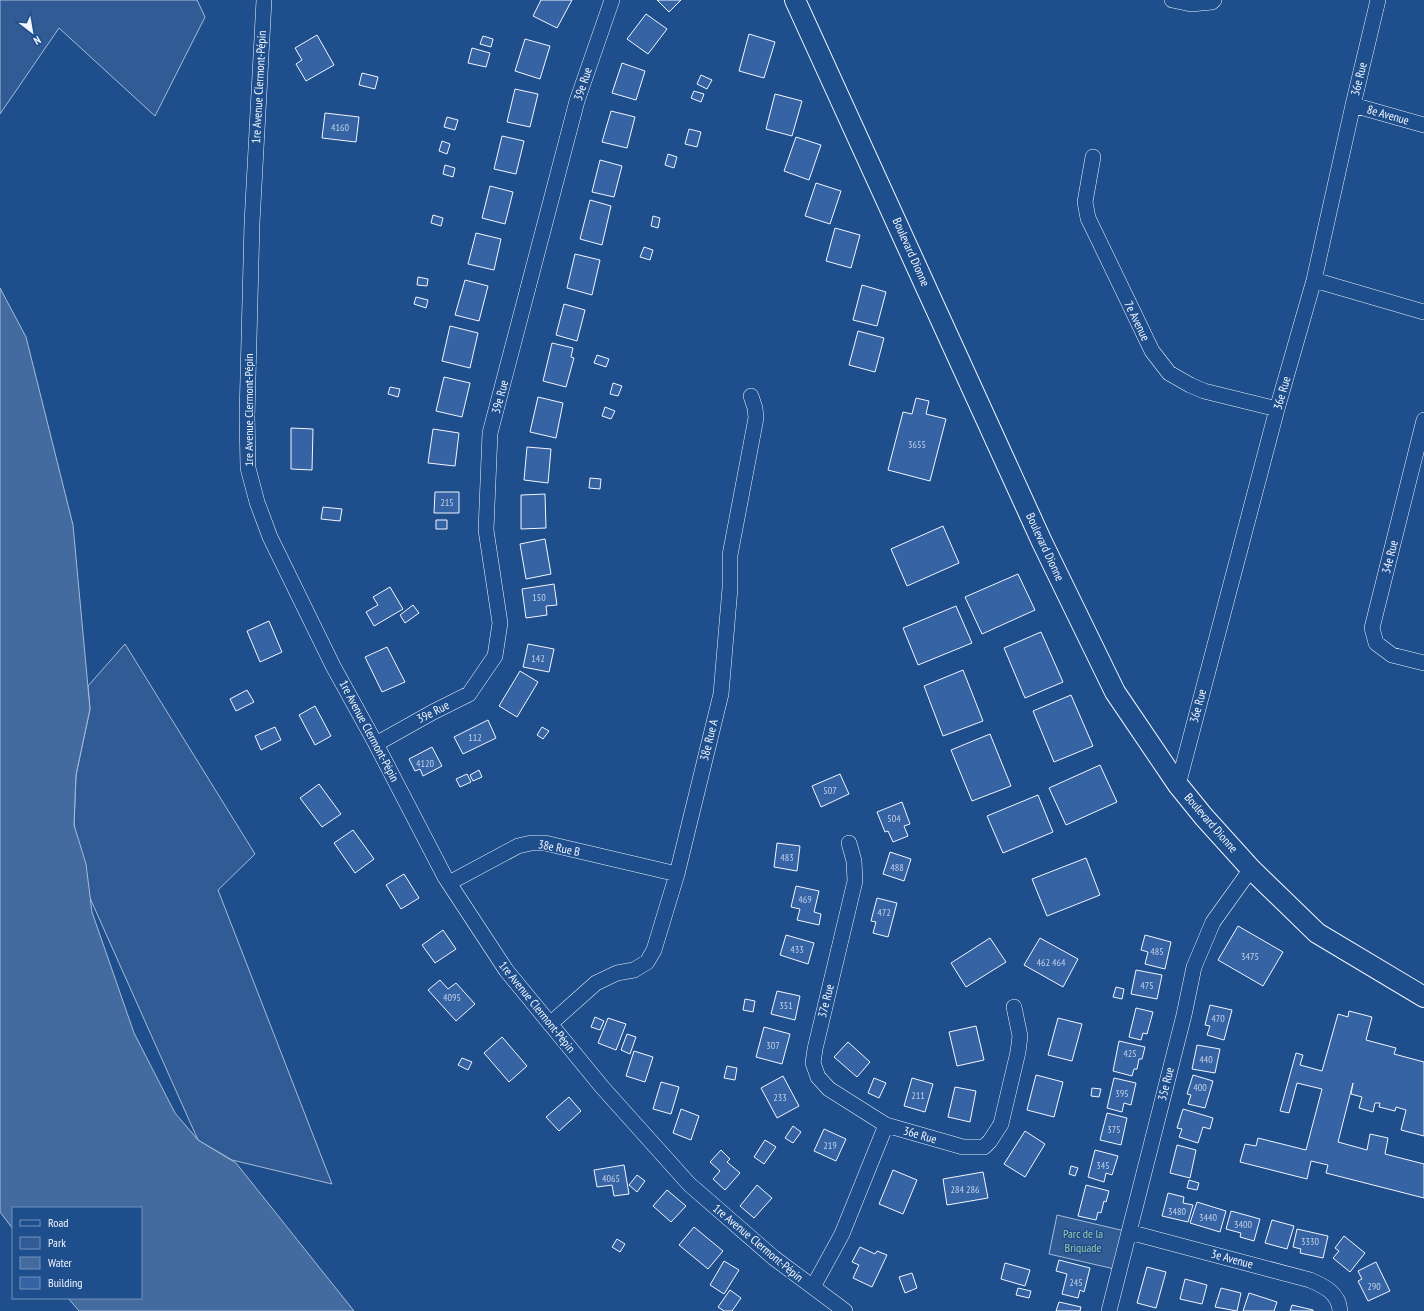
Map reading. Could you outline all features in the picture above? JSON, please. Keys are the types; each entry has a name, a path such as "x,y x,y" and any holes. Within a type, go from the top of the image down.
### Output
{"main road":[{"name":"Boulevard Dionne","path":"794,0 825,64 1042,542 1115,692 1178,785 1204,817 1251,869 1317,933 1424,997"}],"street":[{"name":"1re Avenue Clermont-Pépin","path":"264,0 252,223 247,416 248,468 257,502 270,537 333,666 449,883 506,970 602,1087 689,1184 774,1258 845,1311"},
{"name":"39e Rue","path":"376,744 469,694 495,656 500,623 486,530 490,433 577,102 612,0"},
{"path":"1172,0 1191,4 1212,2 1214,0"},
{"name":"36e Rue","path":"1178,785 1277,409 1314,280 1378,0"},
{"name":"8e Avenue","path":"1353,106 1424,125"},
{"name":"7e Avenue","path":"1093,157 1085,202 1088,218 1152,351 1169,373 1190,385 1204,391 1277,409"},
{"path":"1314,280 1424,312"},
{"name":"38e Rue A","path":"550,1024 596,983 617,973 634,970 647,962 654,950 676,874 721,694 730,588 730,555 756,418 755,408 751,396"},
{"name":"34e Rue","path":"1424,420 1372,628 1376,643 1392,655 1424,663"},
{"name":"38e Rue B","path":"449,883 518,846 531,843 545,844 676,874"},
{"name":"37e Rue","path":"849,843 854,861 855,881 815,1049 814,1063 818,1077 829,1089 886,1125"},
{"name":"35e Rue","path":"1109,1311 1194,968 1213,922 1251,869"},
{"name":"36e Rue","path":"813,1287 842,1234 886,1125 963,1147 984,1147 990,1141 1001,1124 1018,1052 1020,1036 1014,1007"},
{"name":"3e Avenue","path":"1129,1232 1310,1280 1332,1292 1338,1300 1340,1311"}],"green space":[{"path":"0,0 197,0 205,17 155,116 59,28 0,114"},
{"path":"125,644 255,854 218,890 332,1184 232,1160 198,1140 90,898 74,825 76,775 90,709 88,686"},
{"name":"Parc de la Briquade","path":"1057,1215 1129,1232 1119,1270 1049,1254"}],"water":[{"path":"0,288 26,337 73,525 90,709 76,775 74,825 86,864 92,912 134,1033 175,1113 198,1140 236,1163 354,1311 79,1311 69,1299 142,1299 142,1207 12,1207 12,1228 0,1212"}],"building":[{"path":"541,0 572,0 557,28 533,16"},
{"path":"657,0 681,0 669,12"},
{"path":"646,14 667,29 648,54 627,39"},
{"path":"749,34 775,42 764,78 739,71"},
{"path":"317,35 334,65 306,81 296,64 302,60 295,48"},
{"path":"483,36 493,39 491,47 480,44"},
{"path":"525,39 550,46 540,79 515,71"},
{"path":"472,48 490,53 486,67 468,63"},
{"path":"622,63 645,71 636,100 612,93"},
{"path":"362,73 378,77 375,89 359,85"},
{"path":"701,75 712,80 707,89 697,84"},
{"path":"515,89 538,94 530,127 507,122"},
{"path":"694,91 704,94 701,102 691,98"},
{"path":"775,94 802,101 792,136 766,129"},
{"path":"611,111 635,117 627,148 602,142"},
{"path":"325,113 359,117 356,142 322,138"},
{"path":"447,117 458,120 455,130 444,127"},
{"path":"689,129 701,132 697,147 685,144"},
{"path":"502,136 524,141 516,174 494,169"},
{"path":"796,137 821,145 809,180 784,171"},
{"path":"442,141 450,144 447,154 439,151"},
{"path":"668,154 677,157 674,168 665,165"},
{"path":"600,160 622,166 614,197 592,192"},
{"path":"445,165 455,168 453,177 443,174"},
{"path":"816,183 841,191 830,224 805,216"},
{"path":"490,186 513,192 505,224 482,218"},
{"path":"590,200 611,206 602,245 580,239"},
{"path":"433,215 443,218 441,226 431,223"},
{"path":"653,216 660,218 658,228 651,226"},
{"path":"835,228 860,235 851,268 826,261"},
{"path":"476,233 501,239 494,270 468,264"},
{"path":"644,247 653,250 650,260 640,257"},
{"path":"575,254 600,260 592,295 567,288"},
{"path":"418,277 428,279 427,286 417,285"},
{"path":"465,280 488,286 479,321 455,315"},
{"path":"862,285 886,292 877,326 853,320"},
{"path":"416,297 428,300 426,308 414,304"},
{"path":"564,304 585,310 577,341 556,335"},
{"path":"450,326 478,333 470,368 442,361"},
{"path":"858,331 884,338 875,372 849,365"},
{"path":"552,343 573,348 571,357 574,358 566,387 543,381"},
{"path":"597,355 609,359 606,367 594,363"},
{"path":"444,377 470,383 462,417 436,411"},
{"path":"613,383 622,386 618,396 610,394"},
{"path":"390,387 400,389 398,397 388,394"},
{"path":"538,397 563,403 556,438 530,432"},
{"path":"916,398 929,401 926,414 946,419 930,481 888,470 903,412 912,414"},
{"path":"605,407 615,411 611,419 602,416"},
{"path":"291,428 313,429 312,470 291,469"},
{"path":"433,429 459,433 455,466 428,463"},
{"path":"527,447 551,449 548,483 524,480"},
{"path":"590,478 601,479 600,489 589,488"},
{"path":"435,492 459,492 459,513 434,513"},
{"path":"545,494 546,528 521,529 521,495"},
{"path":"323,507 342,509 340,521 321,519"},
{"path":"436,520 447,520 447,529 436,529"},
{"path":"943,526 959,563 907,586 891,549"},
{"path":"545,539 551,574 526,579 520,544"},
{"path":"1018,574 1035,610 982,634 965,597"},
{"path":"554,584 557,605 546,606 547,615 526,618 522,589"},
{"path":"390,587 403,609 374,626 366,612 378,605 373,597"},
{"path":"413,605 419,613 405,623 400,615"},
{"path":"956,606 972,643 918,665 903,628"},
{"path":"269,621 282,652 260,662 247,631"},
{"path":"1041,632 1063,682 1025,698 1004,648"},
{"path":"528,644 554,649 549,672 523,667"},
{"path":"387,647 405,682 382,692 365,657"},
{"path":"963,670 983,721 943,736 924,686"},
{"path":"520,671 538,682 517,717 499,706"},
{"path":"247,690 254,702 236,711 230,699"},
{"path":"1071,695 1093,746 1054,762 1033,711"},
{"path":"315,706 331,736 315,745 299,715"},
{"path":"488,720 496,738 463,754 454,737"},
{"path":"275,727 281,740 261,750 255,736"},
{"path":"542,727 549,731 543,739 537,735"},
{"path":"990,734 1011,786 972,801 951,750"},
{"path":"432,747 442,766 423,776 420,769 415,771 409,759"},
{"path":"1100,765 1117,802 1066,825 1049,788"},
{"path":"479,770 482,777 473,781 470,775"},
{"path":"467,774 471,782 460,787 456,779"},
{"path":"840,774 849,794 821,807 812,786"},
{"path":"319,784 341,814 322,827 300,798"},
{"path":"1038,795 1053,832 1003,853 987,816"},
{"path":"902,802 910,824 904,826 908,836 893,842 888,831 885,832 877,812"},
{"path":"353,830 374,859 355,873 334,843"},
{"path":"777,843 800,846 797,871 774,867"},
{"path":"890,852 911,859 904,881 883,874"},
{"path":"1086,858 1100,895 1047,916 1032,879"},
{"path":"404,874 419,898 401,909 386,885"},
{"path":"796,886 819,891 814,912 821,914 819,925 797,920 800,909 791,907"},
{"path":"877,898 897,903 888,937 873,933 876,922 871,921"},
{"path":"1238,926 1283,952 1263,986 1218,960"},
{"path":"443,930 456,949 435,963 422,945"},
{"path":"786,935 814,943 808,964 780,955"},
{"path":"1145,935 1171,942 1165,969 1145,964 1148,952 1141,950"},
{"path":"990,938 1006,962 966,987 951,963"},
{"path":"1040,938 1078,959 1063,987 1024,965"},
{"path":"1136,970 1162,975 1157,999 1131,994"},
{"path":"440,980 448,989 456,983 475,1004 456,1021 428,990"},
{"path":"1116,987 1124,989 1122,999 1113,997"},
{"path":"777,991 800,996 795,1020 771,1014"},
{"path":"745,999 755,1001 753,1012 743,1010"},
{"path":"1210,1005 1232,1010 1224,1040 1207,1035 1210,1026 1205,1025"},
{"path":"1136,1008 1153,1012 1147,1034 1143,1033 1141,1040 1129,1037"},
{"path":"1349,1011 1372,1017 1366,1040 1396,1048 1394,1054 1424,1062 1424,1136 1401,1130 1406,1110 1396,1107 1395,1111 1379,1107 1380,1103 1375,1103 1373,1112 1359,1108 1362,1097 1351,1094 1353,1083 1338,1142 1367,1150 1370,1134 1388,1138 1385,1154 1424,1164 1424,1198 1326,1173 1328,1165 1311,1161 1307,1179 1240,1162 1245,1144 1256,1146 1258,1138 1306,1150 1322,1089 1297,1083 1289,1113 1280,1111 1296,1053 1303,1055 1300,1065 1322,1071 1338,1014 1348,1017"},
{"path":"595,1017 604,1021 600,1030 591,1027"},
{"path":"608,1018 626,1024 616,1050 598,1043"},
{"path":"1058,1018 1082,1024 1072,1061 1048,1055"},
{"path":"976,1026 984,1060 957,1066 949,1032"},
{"path":"764,1027 790,1034 782,1064 756,1057"},
{"path":"627,1034 636,1037 630,1054 621,1050"},
{"path":"502,1037 527,1066 509,1082 484,1053"},
{"path":"1119,1041 1145,1047 1142,1059 1139,1059 1137,1069 1134,1069 1132,1076 1113,1071"},
{"path":"848,1042 870,1062 857,1077 834,1057"},
{"path":"1197,1045 1220,1049 1215,1073 1192,1069"},
{"path":"634,1051 653,1057 645,1082 626,1076"},
{"path":"462,1058 472,1062 468,1070 458,1065"},
{"path":"727,1066 737,1068 735,1080 724,1078"},
{"path":"1036,1075 1063,1082 1054,1117 1027,1110"},
{"path":"1193,1075 1213,1081 1205,1108 1188,1104 1191,1095 1187,1094"},
{"path":"783,1076 799,1106 777,1118 761,1088"},
{"path":"874,1078 886,1083 879,1098 868,1093"},
{"path":"912,1078 933,1084 925,1112 904,1106"},
{"path":"1114,1078 1136,1083 1131,1105 1124,1103 1122,1112 1107,1108"},
{"path":"661,1082 679,1087 671,1114 653,1109"},
{"path":"955,1087 976,1091 970,1122 948,1117"},
{"path":"1092,1088 1101,1089 1099,1097 1091,1096"},
{"path":"569,1097 581,1111 559,1131 546,1117"},
{"path":"681,1109 699,1116 691,1140 673,1133"},
{"path":"1183,1109 1213,1118 1210,1129 1203,1127 1198,1143 1179,1137 1182,1129 1177,1128"},
{"path":"1107,1113 1127,1118 1121,1145 1100,1140"},
{"path":"793,1126 801,1132 793,1143 785,1138"},
{"path":"824,1129 846,1139 836,1161 814,1151"},
{"path":"1025,1131 1045,1144 1025,1177 1004,1164"},
{"path":"765,1140 776,1147 764,1164 754,1157"},
{"path":"1177,1145 1196,1150 1190,1178 1170,1173"},
{"path":"721,1150 730,1159 727,1162 740,1173 725,1190 713,1179 720,1171 710,1162"},
{"path":"1095,1150 1118,1156 1112,1175 1106,1173 1104,1182 1088,1177"},
{"path":"624,1165 629,1194 614,1196 612,1185 597,1187 594,1170"},
{"path":"1071,1166 1078,1168 1075,1176 1069,1174"},
{"path":"893,1170 917,1180 903,1214 879,1204"},
{"path":"983,1172 988,1198 947,1205 943,1179"},
{"path":"637,1175 645,1181 637,1192 629,1185"},
{"path":"1189,1180 1199,1183 1197,1190 1187,1188"},
{"path":"757,1185 772,1198 754,1218 740,1206"},
{"path":"1086,1185 1109,1191 1106,1202 1104,1201 1101,1213 1098,1212 1096,1220 1078,1216"},
{"path":"667,1190 686,1206 671,1222 653,1206"},
{"path":"1168,1193 1184,1197 1183,1203 1193,1205 1188,1222 1162,1216"},
{"path":"1197,1202 1226,1211 1220,1232 1190,1223"},
{"path":"1231,1211 1260,1219 1254,1241 1240,1237 1241,1233 1226,1229"},
{"path":"1272,1220 1294,1226 1287,1249 1265,1243"},
{"path":"694,1227 723,1251 708,1269 679,1245"},
{"path":"1297,1229 1328,1236 1323,1258 1300,1253 1301,1249 1293,1247"},
{"path":"1344,1236 1365,1253 1350,1272 1333,1258 1339,1251 1335,1248"},
{"path":"617,1239 625,1244 620,1252 612,1247"},
{"path":"860,1247 875,1254 877,1251 887,1255 872,1287 853,1278 859,1265 852,1262"},
{"path":"1059,1260 1090,1268 1084,1292 1080,1290 1078,1298 1062,1294 1067,1274 1056,1271"},
{"path":"724,1261 739,1270 724,1294 710,1285"},
{"path":"1376,1262 1390,1291 1368,1301 1358,1281 1362,1279 1358,1271"},
{"path":"1005,1263 1030,1270 1025,1286 1001,1279"},
{"path":"1147,1267 1166,1272 1156,1308 1137,1303"},
{"path":"912,1273 917,1288 905,1293 899,1277"},
{"path":"1185,1279 1207,1285 1202,1304 1180,1299"},
{"path":"1018,1288 1031,1291 1029,1298 1016,1295"},
{"path":"1221,1288 1241,1293 1237,1311 1215,1307"},
{"path":"730,1290 741,1298 732,1311 724,1311 718,1307"},
{"path":"1249,1293 1277,1302 1274,1311 1243,1311"},
{"path":"1059,1302 1081,1307 1080,1311 1056,1311"},
{"path":"1292,1305 1313,1310 1313,1311 1290,1311"}]}
